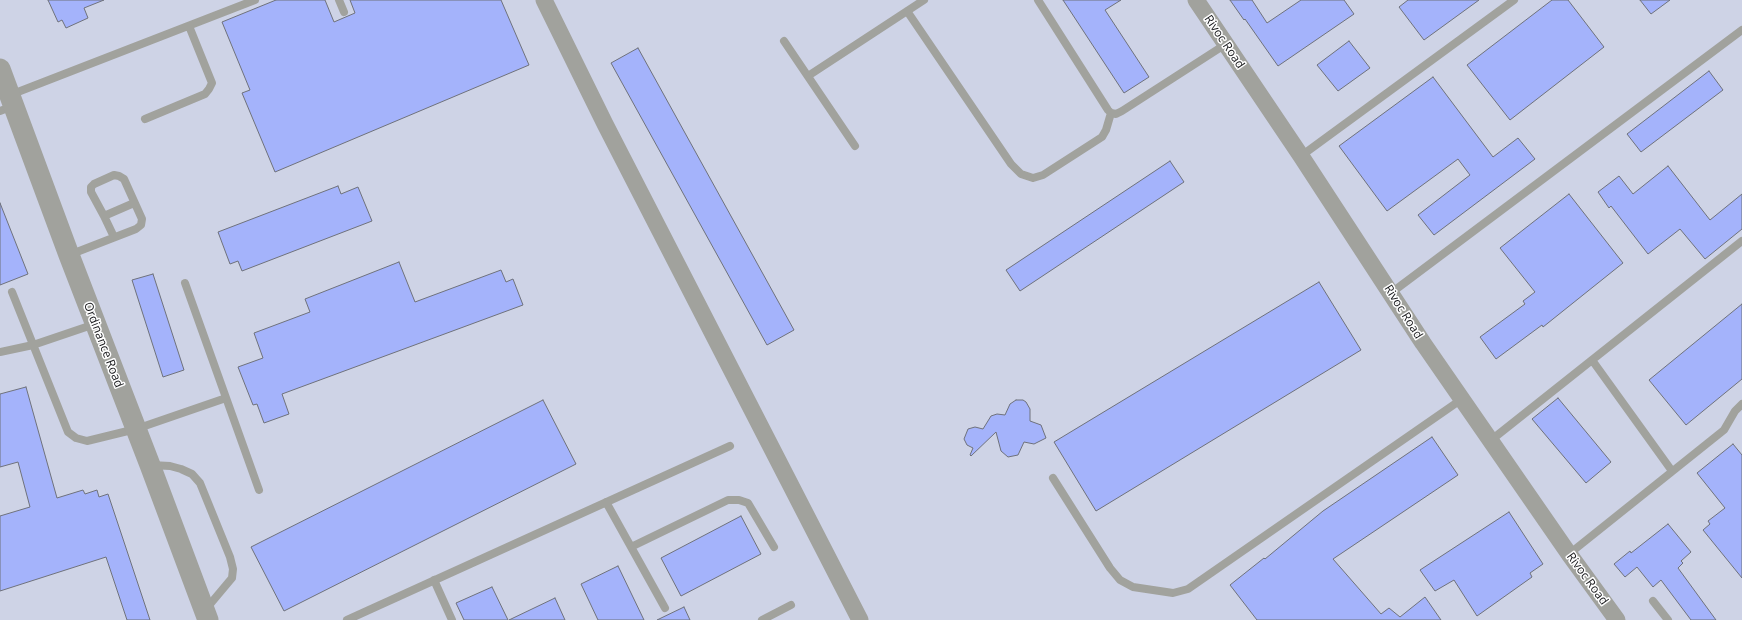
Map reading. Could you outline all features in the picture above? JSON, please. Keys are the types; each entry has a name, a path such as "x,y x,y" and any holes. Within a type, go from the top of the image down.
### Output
{"street":[{"path":"544,0 605,124 860,620"},
{"name":"Rivoc Road","path":"1196,0 1301,156 1422,343 1569,554 1617,620"},
{"name":"Ordinance Road","path":"0,69 8,104 69,255 206,615"}],"lane":[{"path":"8,104 188,26 255,0"},
{"path":"339,0 344,12"},
{"path":"808,76 924,0"},
{"path":"1038,0 1111,114"},
{"path":"1301,156 1514,0"},
{"path":"907,11 1011,164 1021,174 1033,178 1043,175 1102,137 1111,114"},
{"path":"145,119 205,94 212,83 188,26"},
{"path":"1391,293 1742,30"},
{"path":"784,41 855,146"},
{"path":"1111,114 1116,114 1122,111 1226,44"},
{"path":"69,255 136,229 141,225 142,219 124,179 114,175 94,184 91,187 114,237"},
{"path":"104,216 134,203"},
{"path":"1490,441 1742,241"},
{"path":"185,283 259,490"},
{"path":"12,292 68,432 76,438 87,441 136,430 226,398"},
{"path":"0,352 32,345 95,324"},
{"path":"1592,360 1672,471"},
{"path":"1053,478 1110,568 1120,580 1133,587 1173,593 1188,589 1462,399"},
{"path":"1569,554 1724,430 1735,411 1742,404"},
{"path":"347,620 730,446"},
{"path":"150,465 170,466 181,469 192,474 200,483 230,557 233,569 232,578 206,615"},
{"path":"631,547 728,500 739,500 748,503 774,548"},
{"path":"606,502 666,608"},
{"path":"434,580 452,620"},
{"path":"1653,601 1668,620"},
{"path":"762,620 791,605"}],"shaded area":[{"path":"0,0 1742,0 1742,620 0,620"}],"building":[{"path":"48,0 104,0 84,8 88,18 66,28 62,20 58,22"},
{"path":"276,0 325,0 334,22 355,13 350,0 501,0 529,65 275,172 242,93 250,90 222,22"},
{"path":"1063,0 1121,0 1105,10 1149,77 1124,93"},
{"path":"1230,0 1252,0 1267,23 1301,0 1344,0 1354,14 1278,66"},
{"path":"1408,0 1479,0 1424,40 1399,7"},
{"path":"1552,0 1568,0 1604,47 1510,120 1467,65"},
{"path":"1640,0 1670,0 1651,14"},
{"path":"1349,41 1370,68 1338,91 1317,65"},
{"path":"638,48 794,330 767,345 611,63"},
{"path":"1709,71 1723,90 1641,152 1627,134"},
{"path":"1433,77 1493,157 1518,138 1535,159 1434,235 1418,215 1470,175 1458,159 1387,211 1339,146"},
{"path":"1170,161 1184,182 1020,291 1006,270"},
{"path":"1668,166 1710,220 1742,194 1742,229 1705,259 1680,229 1648,254 1611,206 1609,208 1598,192 1619,176 1633,194"},
{"path":"338,186 341,194 358,187 372,221 242,271 238,261 230,264 218,232"},
{"path":"1569,194 1623,263 1543,327 1542,325 1496,359 1480,337 1525,304 1523,301 1535,292 1500,248"},
{"path":"0,203 28,274 0,285"},
{"path":"399,262 415,302 501,270 506,282 513,279 523,305 282,394 289,414 264,423 257,404 253,405 238,367 263,358 254,333 310,312 305,299"},
{"path":"153,274 184,370 163,377 132,280"},
{"path":"1319,282 1361,350 1096,511 1054,442"},
{"path":"1742,304 1742,379 1686,425 1649,380"},
{"path":"26,387 57,498 83,490 85,494 97,490 99,497 108,494 150,620 127,620 106,557 0,591 0,516 30,507 18,462 0,467 0,394"},
{"path":"1558,398 1611,462 1586,483 1532,419"},
{"path":"543,400 576,464 284,611 251,547"},
{"path":"1016,400 1023,400 1026,402 1030,409 1030,421 1041,425 1046,438 1034,444 1024,442 1018,455 1008,457 1001,451 996,432 971,456 970,455 973,448 967,445 964,439 968,429 975,427 983,429 991,416 997,414 1005,415 1010,404"},
{"path":"1432,437 1458,475 1333,559 1381,614 1389,608 1400,617 1425,597 1441,620 1257,620 1230,585 1264,558 1265,559 1323,511"},
{"path":"1733,444 1742,455 1742,578 1703,530 1710,524 1708,521 1725,508 1697,473"},
{"path":"1509,512 1543,564 1530,573 1532,577 1477,616 1454,580 1435,591 1420,570"},
{"path":"741,516 761,554 681,596 661,558"},
{"path":"1668,524 1691,552 1681,561 1683,563 1678,568 1716,620 1691,620 1661,580 1653,587 1637,567 1625,577 1614,564 1630,551 1631,553"},
{"path":"618,566 644,620 598,620 581,584"},
{"path":"492,587 508,620 464,620 456,603"},
{"path":"555,598 565,620 509,620"},
{"path":"684,607 690,620 657,620"}]}
